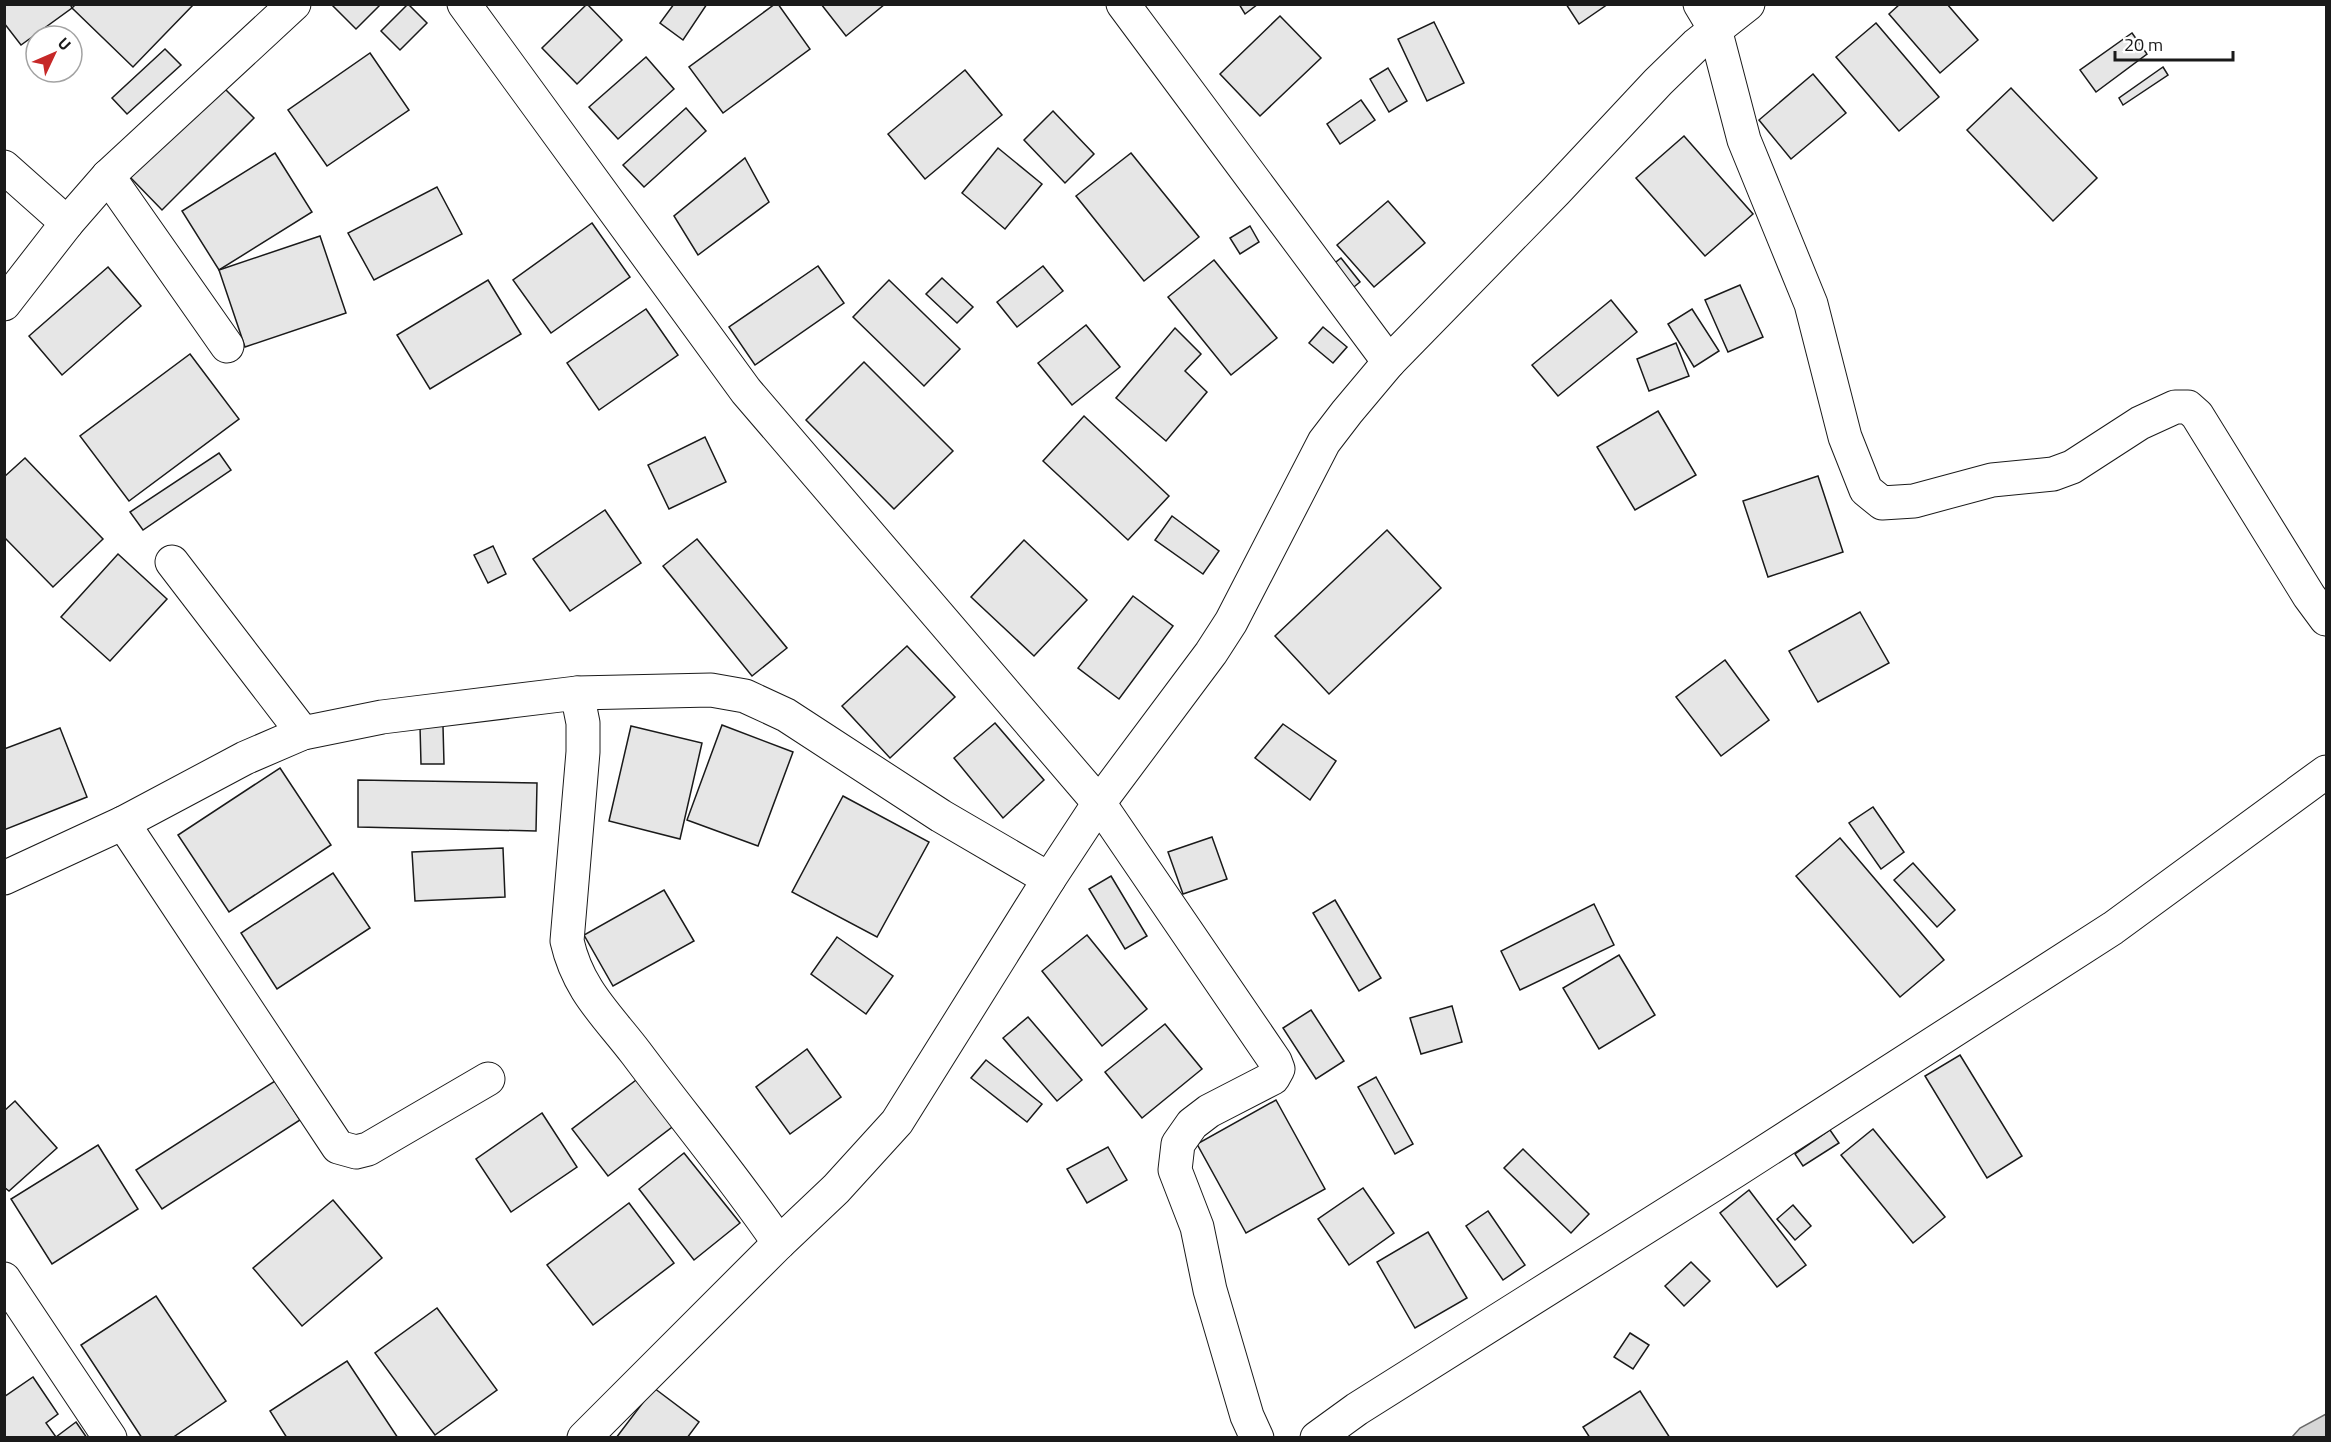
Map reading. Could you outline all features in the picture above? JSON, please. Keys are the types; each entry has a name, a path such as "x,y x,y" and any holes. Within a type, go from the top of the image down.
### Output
{"street":[{"path":"4,304 67,223 108,176 294,4"},
{"path":"464,4 746,391 1099,803 1275,1060 1278,1069 1273,1078 1209,1111 1191,1124 1178,1144 1175,1170 1197,1227 1210,1290 1247,1416 1257,1437"},
{"path":"1123,4 1389,362"},
{"path":"584,1437 778,1243 836,1189 897,1122 1048,879 1099,803 1211,653 1231,622 1324,442 1389,362 1658,82 1707,17 1748,4"},
{"path":"1707,17 1744,140 1810,304 1845,437 1866,490 1882,503 1894,504 1914,501 1992,480 2053,474 2072,467 2140,423 2175,407 2188,407 2198,415 2309,596 2326,619"},
{"path":"4,167 67,223"},
{"path":"108,176 227,346"},
{"path":"172,562 303,733"},
{"path":"4,878 123,823 245,758 303,733 382,717 577,693 711,690 745,696 786,715 941,816 1048,879"},
{"path":"577,693 583,732 567,941 572,963 596,1005 623,1036 749,1199 778,1243"},
{"path":"1317,1437 1357,1409 1725,1178 2113,928 2326,772"},
{"path":"123,823 338,1147 356,1152 368,1149 489,1080"},
{"path":"4,1279 110,1437"}],"shaded area":[{"path":"2326,1414 2326,1437 2292,1437 2300,1428"}],"building":[{"path":"4,4 70,4 72,8 50,24 24,24 24,43 21,45 4,23"},
{"path":"76,4 194,4 133,67 72,8"},
{"path":"331,4 381,4 356,29"},
{"path":"408,4 427,23 400,50 381,31"},
{"path":"587,4 622,40 577,84 542,48"},
{"path":"674,4 707,4 683,40 660,23"},
{"path":"778,4 810,49 723,113 689,67"},
{"path":"821,4 885,4 846,36"},
{"path":"1239,4 1258,4 1245,14"},
{"path":"1566,4 1608,4 1579,24"},
{"path":"1900,4 1947,4 1978,40 1940,73 1889,14"},
{"path":"1280,16 1321,58 1260,116 1220,74"},
{"path":"1434,22 1464,83 1427,101 1398,39"},
{"path":"1876,23 1939,97 1899,131 1836,57"},
{"path":"2132,33 2147,54 2096,92 2080,70"},
{"path":"165,49 181,65 127,114 112,98"},
{"path":"370,53 409,110 327,166 288,110"},
{"path":"646,57 674,89 618,139 589,107"},
{"path":"2163,67 2168,75 2123,105 2119,98"},
{"path":"1388,68 1407,101 1389,112 1370,79"},
{"path":"965,70 1002,115 925,179 888,134"},
{"path":"1813,74 1846,113 1791,159 1759,120"},
{"path":"221,85 254,118 162,210 129,176"},
{"path":"2011,88 2097,178 2053,221 1967,130"},
{"path":"1361,100 1375,120 1340,144 1327,124"},
{"path":"686,108 706,131 644,187 623,165"},
{"path":"1053,111 1094,154 1065,183 1024,140"},
{"path":"1684,136 1753,214 1705,256 1636,178"},
{"path":"998,148 1042,184 1005,229 962,193"},
{"path":"275,153 312,212 219,270 182,211"},
{"path":"1131,153 1199,237 1144,281 1076,196"},
{"path":"745,158 769,202 698,255 674,216"},
{"path":"437,187 462,234 374,280 348,233"},
{"path":"1388,201 1425,243 1374,287 1337,245"},
{"path":"592,223 630,277 551,333 513,280"},
{"path":"1250,226 1259,242 1240,254 1230,238"},
{"path":"320,236 346,313 245,347 219,270"},
{"path":"1341,258 1360,282 1349,291 1331,266"},
{"path":"1214,260 1277,338 1231,375 1168,297"},
{"path":"818,266 844,303 755,365 729,327"},
{"path":"1043,266 1063,291 1017,327 997,302"},
{"path":"108,267 141,306 62,375 29,336"},
{"path":"942,278 973,307 957,323 926,294"},
{"path":"488,280 521,334 430,389 397,335"},
{"path":"889,280 960,349 924,386 853,317"},
{"path":"1740,285 1763,337 1728,352 1705,300"},
{"path":"1611,300 1637,332 1558,396 1532,365"},
{"path":"646,309 678,355 599,410 567,363"},
{"path":"1692,309 1719,351 1694,367 1668,324"},
{"path":"1086,325 1120,367 1072,405 1038,363"},
{"path":"1323,327 1347,347 1333,363 1309,343"},
{"path":"1175,328 1201,354 1185,371 1207,392 1166,441 1116,398"},
{"path":"1676,343 1689,376 1649,391 1637,359"},
{"path":"190,354 239,419 129,501 80,436"},
{"path":"864,362 953,451 894,509 806,420"},
{"path":"1658,411 1696,475 1635,510 1597,447"},
{"path":"1084,416 1169,496 1128,540 1043,461"},
{"path":"705,437 726,482 669,509 648,465"},
{"path":"219,453 231,470 143,530 130,512"},
{"path":"25,458 103,539 53,587 4,537 4,477"},
{"path":"1818,476 1843,552 1768,577 1743,501"},
{"path":"605,510 641,563 570,611 533,559"},
{"path":"1172,516 1219,551 1203,574 1155,540"},
{"path":"1387,530 1441,588 1329,694 1275,636"},
{"path":"697,539 787,648 752,676 663,566"},
{"path":"1024,540 1087,600 1034,656 971,597"},
{"path":"493,546 506,574 488,583 474,555"},
{"path":"118,554 167,599 110,661 61,617"},
{"path":"1133,596 1173,626 1119,699 1078,668"},
{"path":"1860,612 1889,663 1818,702 1789,651"},
{"path":"907,646 955,697 890,758 842,706"},
{"path":"1725,660 1769,720 1721,756 1676,697"},
{"path":"995,723 1044,780 1003,818 954,758"},
{"path":"1283,724 1336,761 1310,800 1255,758"},
{"path":"722,725 793,752 758,846 687,820"},
{"path":"420,726 443,726 444,764 421,764"},
{"path":"631,726 702,743 680,839 609,821"},
{"path":"60,728 87,797 4,830 4,749"},
{"path":"280,768 331,845 229,912 178,835"},
{"path":"358,780 537,783 536,831 358,827"},
{"path":"843,796 929,842 877,937 792,892"},
{"path":"1873,807 1904,852 1881,869 1849,823"},
{"path":"1212,837 1227,879 1183,894 1168,852"},
{"path":"1840,838 1944,960 1900,997 1796,876"},
{"path":"503,848 505,897 415,901 412,852"},
{"path":"1913,863 1955,910 1937,927 1894,880"},
{"path":"333,873 370,928 277,989 241,933"},
{"path":"1111,876 1147,936 1125,949 1089,889"},
{"path":"664,890 694,941 613,986 584,935"},
{"path":"1335,900 1381,978 1359,991 1313,913"},
{"path":"1594,904 1614,945 1520,990 1501,951"},
{"path":"1087,935 1147,1009 1102,1046 1042,971"},
{"path":"837,937 893,976 866,1014 811,974"},
{"path":"1619,955 1655,1015 1599,1049 1563,988"},
{"path":"1452,1006 1462,1042 1421,1054 1410,1018"},
{"path":"1311,1010 1344,1061 1316,1079 1283,1028"},
{"path":"1028,1017 1082,1080 1057,1101 1003,1038"},
{"path":"1165,1024 1202,1069 1142,1118 1105,1072"},
{"path":"807,1049 841,1097 790,1134 756,1087"},
{"path":"1960,1055 2022,1156 1987,1178 1925,1076"},
{"path":"986,1060 1042,1104 1027,1122 971,1078"},
{"path":"644,1074 680,1121 608,1176 572,1129"},
{"path":"1376,1077 1413,1144 1395,1154 1358,1087"},
{"path":"275,1081 300,1120 162,1209 136,1170"},
{"path":"1276,1100 1325,1189 1246,1233 1197,1144"},
{"path":"15,1101 57,1148 9,1191 4,1187 4,1111"},
{"path":"542,1113 577,1167 511,1212 476,1159"},
{"path":"1873,1129 1945,1217 1913,1243 1841,1155"},
{"path":"1830,1130 1839,1143 1803,1166 1795,1154"},
{"path":"98,1145 138,1209 52,1264 11,1199"},
{"path":"1108,1147 1127,1180 1087,1203 1067,1169"},
{"path":"1523,1149 1589,1214 1571,1233 1504,1168"},
{"path":"684,1153 740,1223 694,1260 639,1189"},
{"path":"1363,1188 1394,1233 1349,1265 1318,1219"},
{"path":"1749,1190 1806,1265 1777,1287 1720,1213"},
{"path":"333,1200 382,1258 302,1326 253,1268"},
{"path":"629,1203 674,1263 593,1325 547,1265"},
{"path":"1793,1205 1811,1226 1795,1240 1777,1219"},
{"path":"1488,1211 1525,1265 1503,1280 1466,1226"},
{"path":"1428,1232 1467,1298 1415,1328 1377,1262"},
{"path":"1691,1262 1710,1281 1684,1306 1665,1286"},
{"path":"156,1296 226,1401 172,1438 142,1438 81,1345"},
{"path":"437,1308 497,1390 435,1435 375,1353"},
{"path":"1630,1333 1649,1345 1633,1369 1614,1357"},
{"path":"347,1361 398,1438 287,1438 270,1411"},
{"path":"33,1377 58,1414 46,1423 56,1437 4,1438 4,1397"},
{"path":"654,1388 699,1422 687,1438 616,1438"},
{"path":"1640,1391 1670,1438 1590,1438 1583,1427"},
{"path":"76,1422 87,1438 56,1437"}]}
